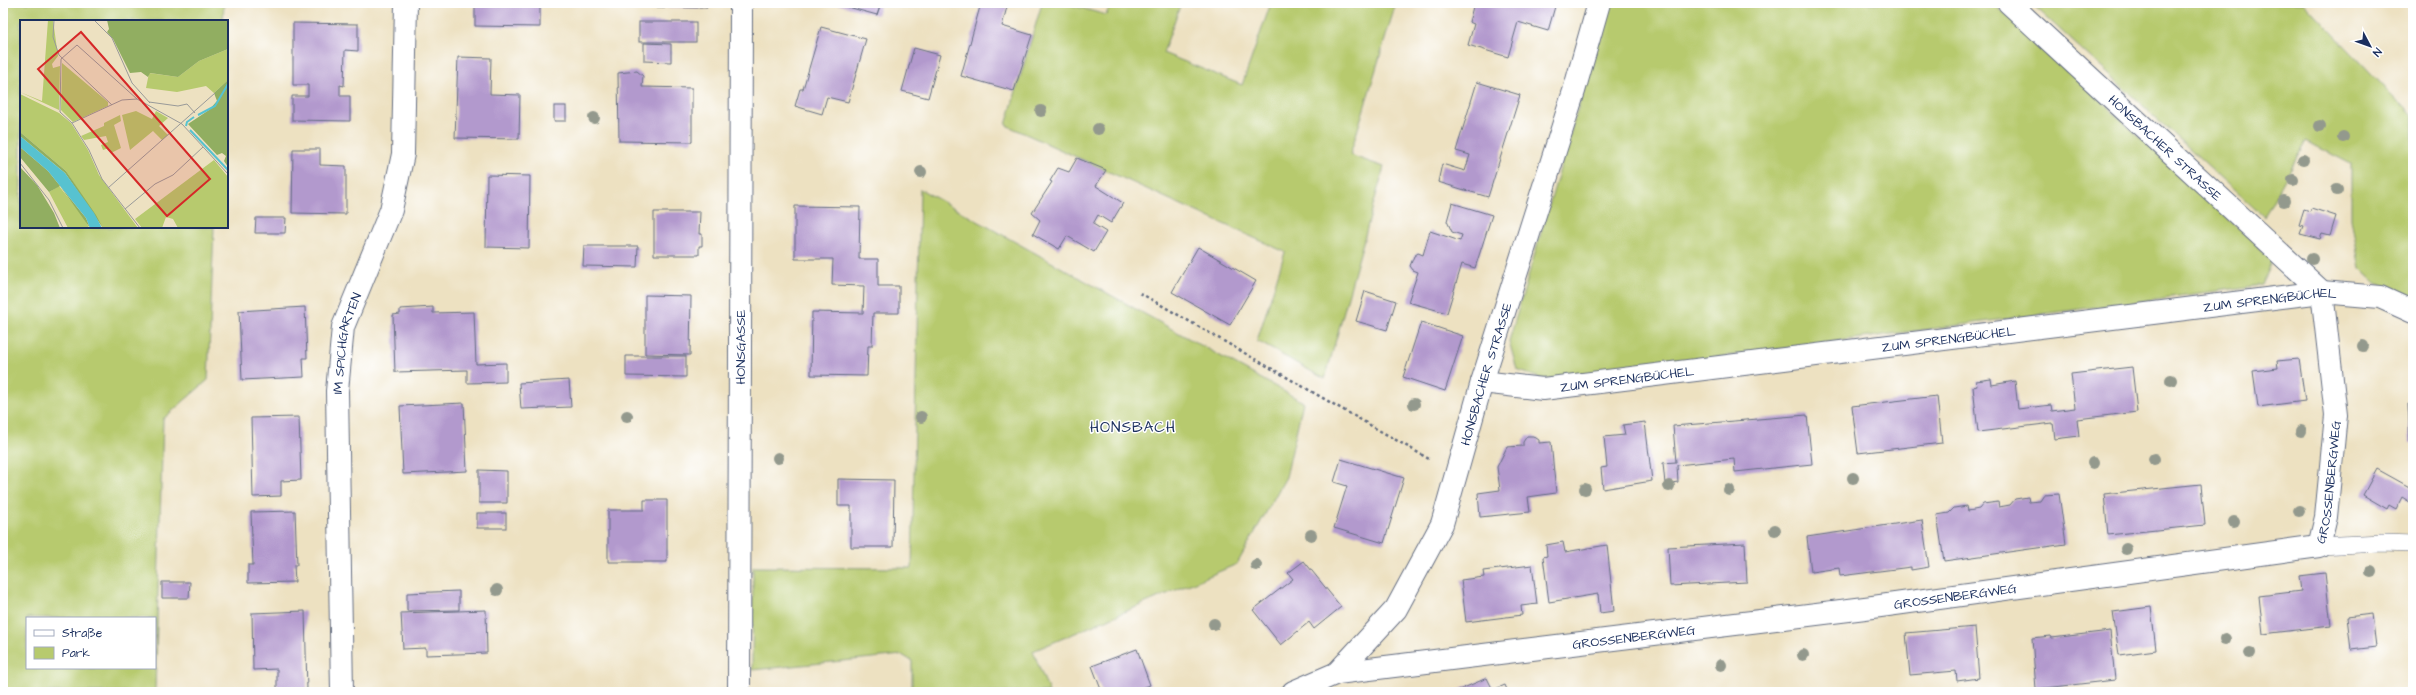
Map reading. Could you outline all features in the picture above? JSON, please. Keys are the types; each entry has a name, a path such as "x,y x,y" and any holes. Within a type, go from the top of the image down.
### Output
{"street":[{"name":"IM SPICHGARTEN","path":"342,692 336,391 343,327 391,210 403,154 406,3"},
{"name":"HONSGASSE","path":"739,692 741,3"},
{"name":"HONSBACHER STRASSE","path":"1293,692 1337,673 1396,609 1442,524 1482,382 1574,91 1599,3"},
{"name":"HONSBACHER STRASSE","path":"2009,3 2322,292"},
{"name":"ZUM SPRENGBÜCHEL","path":"1482,382 1543,389 2322,292 2380,297 2413,312"},
{"name":"GROSSENBERGWEG","path":"1337,673 1880,606 2319,546 2326,517 2336,415 2322,292"}],"lane":[{"path":"2319,546 2382,543 2413,544"}],"path":[{"path":"1140,292 1456,474"}],"green space":[{"path":"3,3 224,3 223,20 20,20 20,228 214,228 208,380 163,419 156,658 156,617 26,617 26,669 156,669 155,692 3,692"},
{"path":"1042,3 1064,3 1106,15 1111,3 1181,3 1163,53 1242,85 1271,3 1396,3 1350,155 1384,167 1325,379 1257,341 1285,252 1006,125"},
{"path":"1609,3 1994,3 2273,260 2262,285 1545,380 1517,370 1509,341"},
{"path":"2031,3 2304,3 2413,117 2413,299 2376,283 2360,268 2351,219 2351,164 2306,141 2264,217"},
{"path":"920,189 1303,402 1286,477 1237,564 1033,651 1049,692 912,692 912,661 902,655 752,670 753,567 912,568"}],"building":[{"path":"475,3 540,3 540,27 475,26"},
{"path":"651,3 707,3 707,8 651,7"},
{"path":"833,3 881,3 877,15"},
{"path":"981,3 1008,3 1002,26 1032,35 1014,91 961,76"},
{"path":"1474,3 1556,3 1548,31 1518,22 1508,57 1468,45 1474,24 1469,22"},
{"path":"639,22 696,22 696,42 639,42"},
{"path":"293,23 358,24 358,51 345,50 344,86 340,85 340,96 350,96 350,121 292,120 292,96 308,96 308,85 293,85"},
{"path":"821,27 866,39 848,102 827,97 822,114 795,106 800,89 803,89"},
{"path":"644,43 671,44 671,62 644,61"},
{"path":"914,48 940,55 928,98 902,91"},
{"path":"458,57 491,58 490,94 520,95 519,139 455,138"},
{"path":"637,71 643,76 642,87 692,88 692,142 619,141 618,73"},
{"path":"1477,82 1520,95 1488,197 1438,182 1442,164 1465,171 1470,155 1456,151"},
{"path":"554,106 566,106 566,121 554,121"},
{"path":"293,149 320,149 320,165 346,166 346,214 292,213"},
{"path":"1077,158 1106,170 1096,186 1123,203 1111,223 1098,215 1093,224 1106,232 1094,252 1067,236 1059,249 1033,234 1040,220 1032,213 1052,182 1050,181 1058,168 1069,172"},
{"path":"487,175 530,176 529,248 486,247"},
{"path":"1452,203 1492,215 1475,268 1462,264 1447,313 1408,302 1418,272 1413,270 1410,266 1414,256 1418,253 1423,255 1430,231 1460,241 1462,235 1452,232 1447,221"},
{"path":"795,206 860,207 859,259 878,259 878,286 899,286 899,313 873,313 872,346 868,346 867,376 811,375 812,312 863,313 864,286 832,285 833,259 795,259"},
{"path":"2311,208 2336,216 2330,236 2322,234 2320,239 2300,234 2303,226 2299,225 2304,209 2310,211"},
{"path":"654,212 700,212 699,234 702,234 702,246 699,246 699,255 654,255"},
{"path":"256,218 286,218 285,233 255,233"},
{"path":"584,246 638,246 637,267 583,266"},
{"path":"1198,247 1256,281 1230,325 1172,292"},
{"path":"1365,291 1396,301 1387,330 1356,321"},
{"path":"645,295 691,296 690,355 645,354"},
{"path":"305,307 307,358 303,358 304,377 242,380 239,311"},
{"path":"433,307 433,313 474,312 476,364 506,363 506,382 467,383 467,370 395,372 393,315 400,314 400,309"},
{"path":"1421,322 1463,336 1445,391 1403,377"},
{"path":"626,356 686,356 686,377 626,376"},
{"path":"2299,359 2305,401 2258,407 2253,371 2278,368 2277,361"},
{"path":"2132,367 2137,412 2077,419 2079,436 2055,439 2053,423 1978,432 1973,387 1977,386 1976,381 1991,379 1992,385 2015,381 2018,409 2051,405 2052,411 2075,408 2071,374"},
{"path":"569,380 571,407 521,409 519,383"},
{"path":"1937,396 1942,443 1858,453 1852,406"},
{"path":"464,403 467,471 403,474 400,406"},
{"path":"2408,404 2413,404 2413,444 2410,444"},
{"path":"1807,415 1812,464 1735,472 1734,459 1677,465 1678,482 1665,484 1663,463 1676,462 1673,426"},
{"path":"299,417 301,480 281,481 281,496 253,497 251,418"},
{"path":"1645,422 1652,481 1603,489 1601,468 1607,467 1604,437 1625,435 1623,425"},
{"path":"1527,436 1533,436 1539,440 1539,443 1551,442 1556,493 1528,497 1530,512 1480,517 1478,493 1500,490 1497,467 1507,447 1523,446 1523,442"},
{"path":"1341,459 1404,478 1384,543 1334,528 1347,486 1334,482"},
{"path":"2377,469 2413,489 2413,504 2402,497 2396,509 2389,505 2387,509 2363,495"},
{"path":"479,470 507,471 507,503 479,503"},
{"path":"838,479 894,480 893,547 851,547 851,506 838,506"},
{"path":"2201,484 2205,525 2108,535 2104,494"},
{"path":"2059,494 2066,544 1944,561 1937,515 1949,513 1954,508 1967,506 1968,511 1979,509 1983,504 1998,502 1999,507 2010,505 2015,499 2028,497 2029,502 2040,501 2044,495"},
{"path":"644,500 667,500 667,562 608,562 608,510 644,510"},
{"path":"295,511 297,565 294,565 295,582 248,583 248,565 253,565 251,512"},
{"path":"477,513 506,513 506,528 477,528"},
{"path":"1922,520 1929,567 1911,570 1911,567 1840,576 1839,568 1811,572 1807,537"},
{"path":"1563,542 1565,552 1607,545 1614,611 1600,613 1598,594 1549,602 1543,557 1547,556 1546,545"},
{"path":"1745,543 1747,582 1670,586 1668,547"},
{"path":"1304,561 1341,607 1314,629 1309,622 1281,645 1253,610 1293,579 1288,573"},
{"path":"1532,565 1537,604 1521,606 1522,615 1466,622 1461,580 1484,577 1483,571"},
{"path":"2325,573 2331,626 2263,634 2259,596 2301,591 2299,576"},
{"path":"162,582 190,582 189,598 162,598"},
{"path":"459,591 459,610 407,611 407,593"},
{"path":"2151,607 2156,650 2119,655 2113,612"},
{"path":"486,610 487,653 426,655 426,648 403,649 401,613"},
{"path":"305,611 307,691 310,692 277,691 277,669 253,670 252,613"},
{"path":"2372,614 2376,647 2351,650 2347,617"},
{"path":"1975,627 1979,678 1957,681 1956,671 1910,675 1906,633"},
{"path":"2110,631 2115,680 2036,689 2032,638 2051,636 2052,638"},
{"path":"1137,649 1150,685 1132,692 1102,692 1092,666"},
{"path":"1487,678 1493,690 1505,685 1508,692 1454,692"}],"district":[{"name":"HONSBACH","path":"1133,427"}]}
